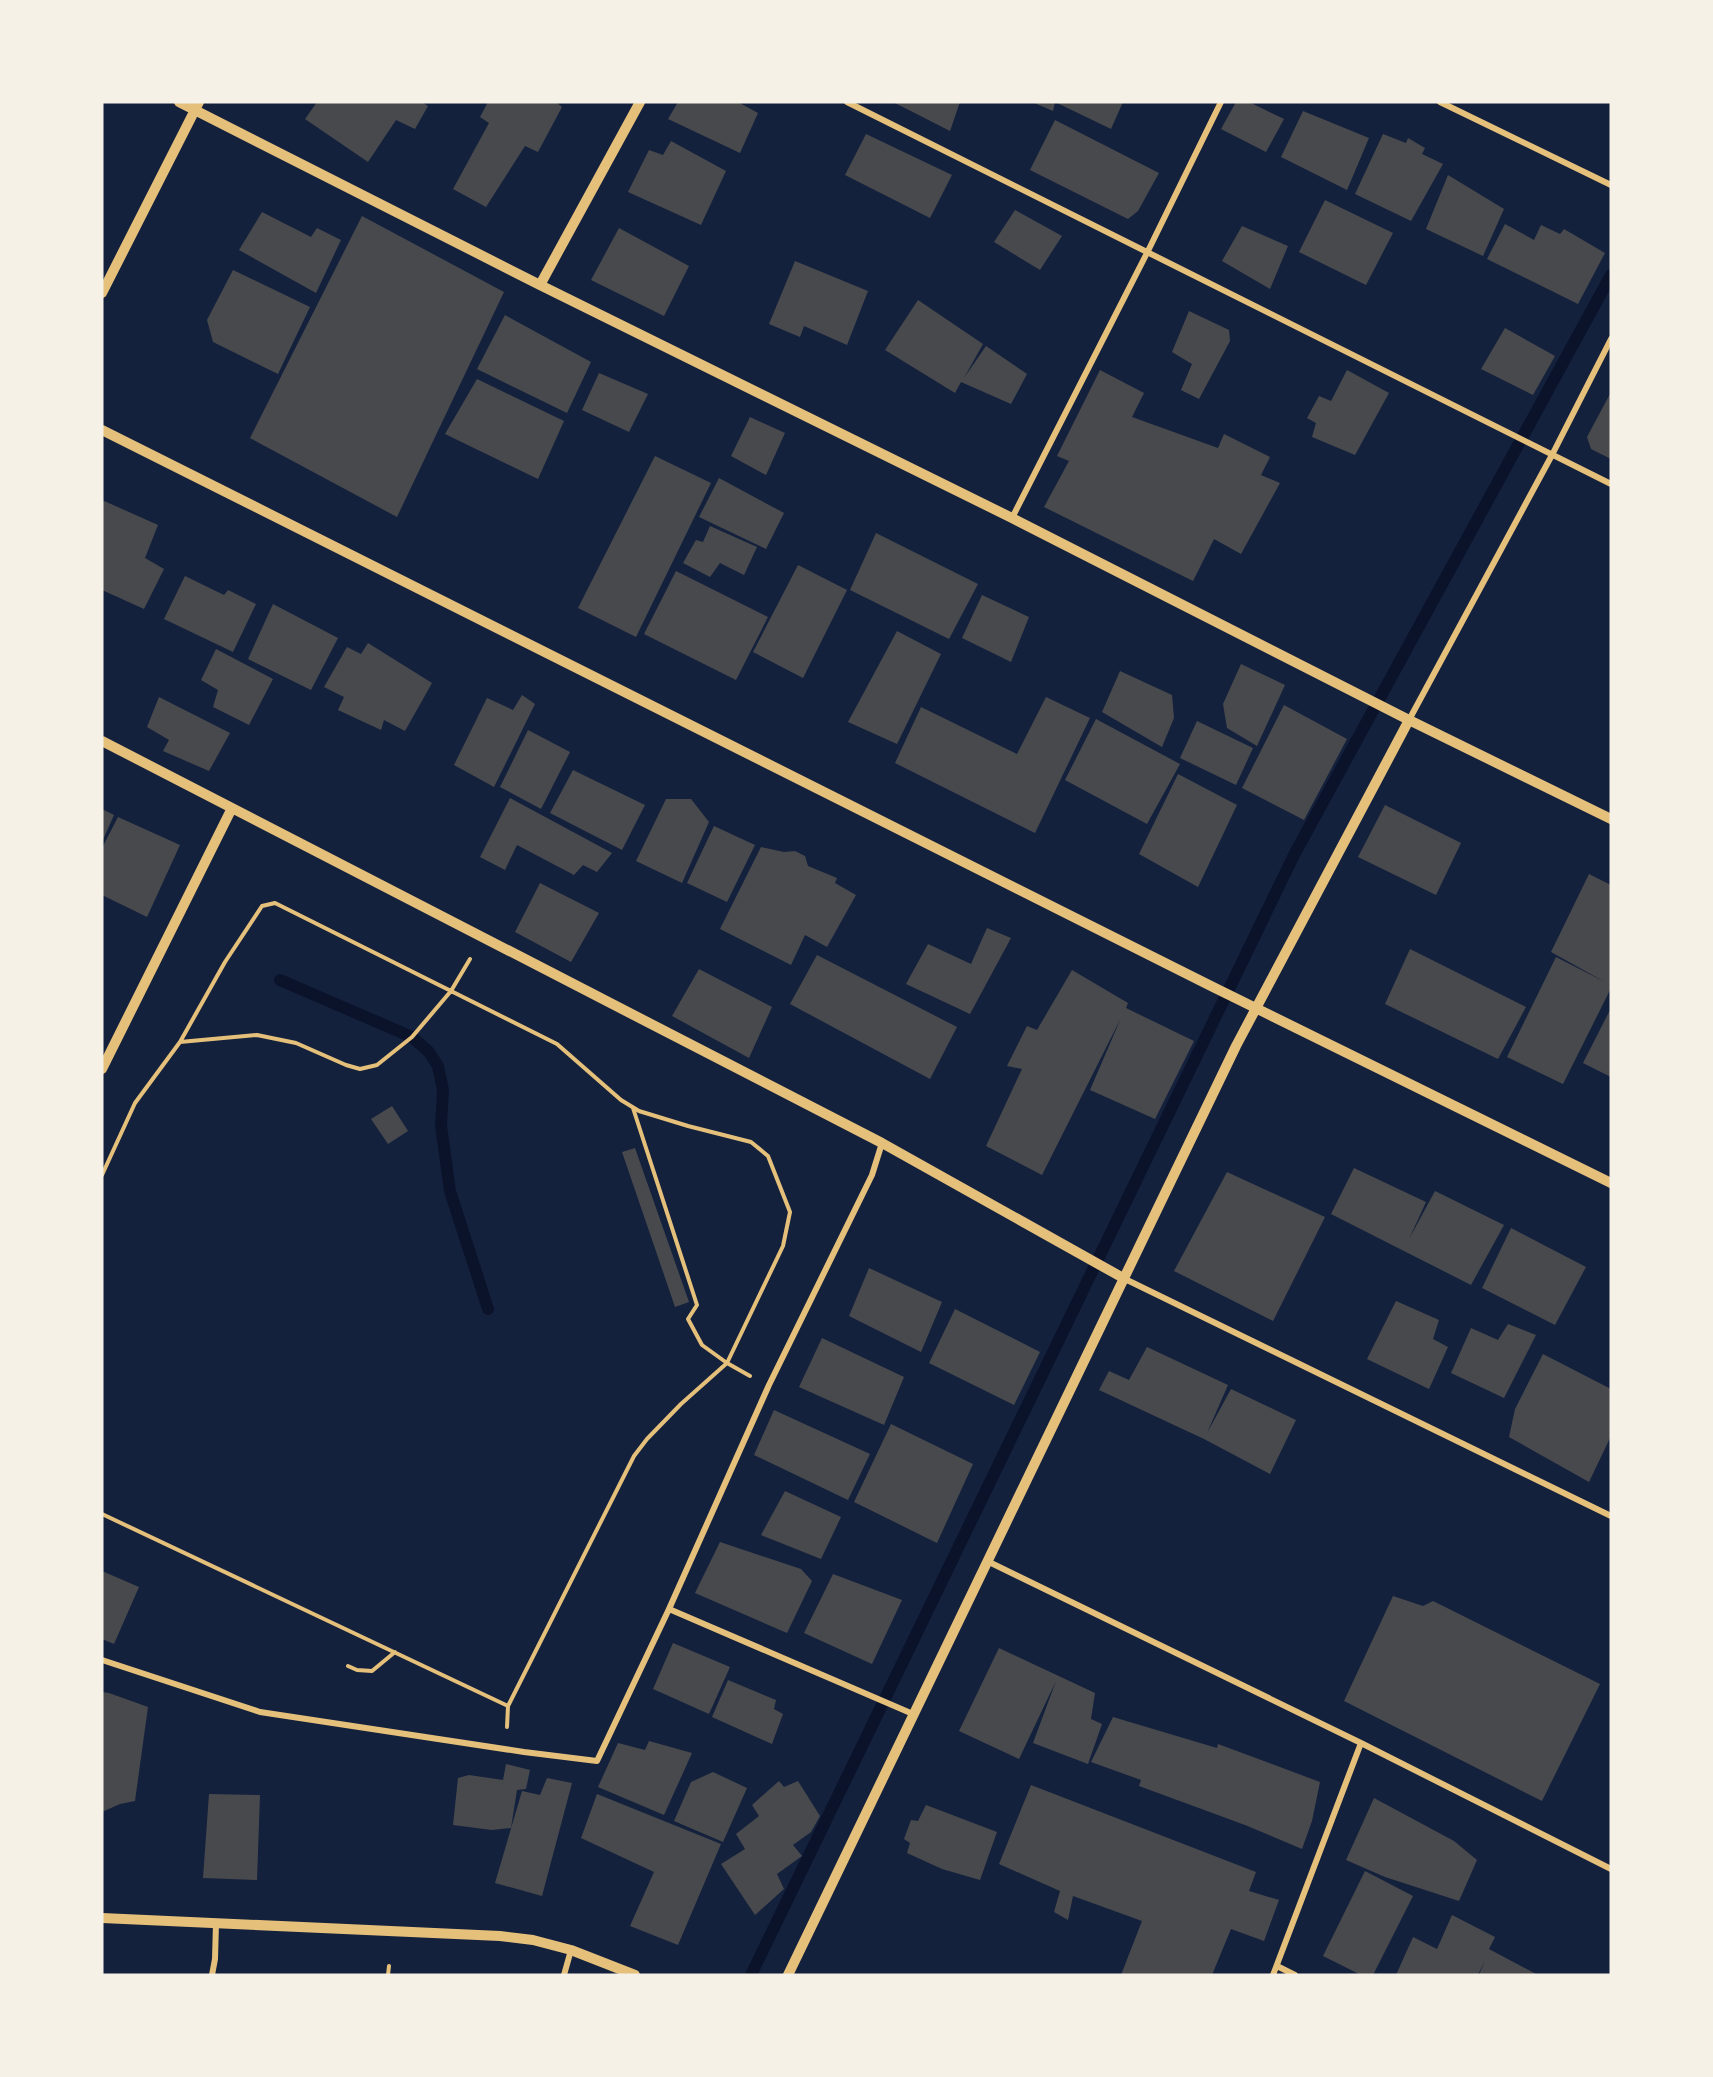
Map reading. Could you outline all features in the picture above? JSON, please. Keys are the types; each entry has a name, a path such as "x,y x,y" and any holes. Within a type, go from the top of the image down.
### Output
{"street":[{"path":"179,102 197,106 540,285 1012,518 1409,720 1611,819"},
{"path":"540,285 640,102"},
{"path":"847,102 1611,484"},
{"path":"1012,518 1147,254 1221,102"},
{"path":"1440,102 1611,185"},
{"path":"102,293 197,106"},
{"path":"788,1975 986,1560 1256,1007 1552,455 1611,339"},
{"path":"102,430 1611,1183"},
{"path":"102,741 882,1143 1125,1279 1611,1516"},
{"path":"102,1069 232,808"},
{"path":"102,1660 269,1714 597,1761 669,1609 770,1385 872,1175 882,1143"},
{"path":"986,1560 1611,1869"},
{"path":"669,1609 913,1714"},
{"path":"1273,1975 1360,1743"},
{"path":"102,1918 500,1936 533,1940 571,1950 635,1975"},
{"path":"212,1975 216,1959 216,1923"},
{"path":"564,1975 571,1950"},
{"path":"1277,1966 1295,1975"}],"path":[{"path":"102,1175 135,1103 180,1042 225,962 262,906 275,903 557,1044 621,1100 633,1107 688,1126 751,1142 768,1156 790,1212 783,1246 727,1363 681,1404 634,1456 508,1706 102,1514"},
{"path":"180,1042 257,1035 296,1042 360,1069 377,1065 412,1037 451,991 482,937"},
{"path":"633,1107 697,1305 688,1319 702,1345 727,1363 770,1385"},
{"path":"348,1666 357,1670 372,1671 395,1652"},
{"path":"388,1975 389,1966"}],"building":[{"path":"317,102 422,102 428,106 415,129 396,120 368,162 305,119"},
{"path":"488,102 556,102 562,107 538,152 525,146 486,207 453,189 489,123 480,117"},
{"path":"678,102 738,102 758,113 740,153 668,119"},
{"path":"893,102 960,102 950,131"},
{"path":"1032,102 1055,102 1053,111"},
{"path":"1055,102 1123,102 1111,129"},
{"path":"1236,102 1249,102 1284,119 1266,152 1221,129"},
{"path":"1303,111 1369,138 1347,190 1281,157"},
{"path":"1055,120 1159,173 1138,211 1128,219 1030,170"},
{"path":"866,134 952,175 930,218 845,175"},
{"path":"1383,134 1406,143 1408,138 1425,148 1422,154 1443,164 1411,221 1355,194"},
{"path":"671,141 726,171 701,225 628,192 649,150 663,155"},
{"path":"1448,175 1504,209 1483,256 1426,229"},
{"path":"1325,200 1393,233 1366,285 1299,252"},
{"path":"1015,210 1062,236 1040,270 994,242"},
{"path":"262,212 311,237 317,228 341,240 316,293 239,250"},
{"path":"362,216 504,292 397,517 250,438"},
{"path":"1505,224 1534,240 1541,225 1560,234 1564,229 1605,253 1578,304 1487,259"},
{"path":"1242,226 1288,246 1270,289 1222,261"},
{"path":"619,228 689,266 664,316 591,280"},
{"path":"795,261 868,291 847,345 804,326 800,337 769,324"},
{"path":"233,270 310,307 278,374 213,342 207,320"},
{"path":"918,300 983,344 964,378 986,346 1027,374 1011,404 961,382 955,393 885,350"},
{"path":"1189,311 1229,330 1230,341 1199,399 1181,390 1192,364 1172,352"},
{"path":"505,315 591,362 567,413 477,369"},
{"path":"1505,328 1555,356 1533,395 1481,369"},
{"path":"1100,370 1144,393 1132,417 1218,448 1224,434 1270,457 1261,475 1280,483 1241,554 1214,539 1193,581 1044,507 1069,461 1057,456"},
{"path":"1347,370 1389,393 1355,455 1312,437 1316,423 1307,418 1319,396 1331,401"},
{"path":"599,373 648,394 629,432 582,410"},
{"path":"477,379 564,421 538,479 445,434"},
{"path":"1611,392 1611,459 1591,449 1587,437"},
{"path":"750,417 785,433 766,475 731,456"},
{"path":"655,456 711,483 636,637 578,608"},
{"path":"719,478 784,513 766,549 699,517"},
{"path":"102,500 158,525 145,558 164,569 144,609 102,590"},
{"path":"710,526 757,547 744,575 720,563 710,577 683,563 696,540 703,542"},
{"path":"876,533 978,584 949,639 850,590"},
{"path":"798,565 847,590 803,678 753,652"},
{"path":"676,571 768,617 736,680 644,634"},
{"path":"185,576 224,595 228,590 256,604 233,652 164,619"},
{"path":"982,595 1029,617 1011,662 962,638"},
{"path":"273,604 338,638 311,690 248,659"},
{"path":"897,631 941,654 897,744 848,722"},
{"path":"368,643 432,683 405,731 384,720 381,730 338,710 344,697 324,687 347,647 361,654"},
{"path":"216,649 273,679 249,725 213,707 218,690 201,680"},
{"path":"1241,664 1285,685 1257,746 1227,728 1223,704"},
{"path":"1120,671 1172,695 1174,718 1162,747 1102,712"},
{"path":"522,695 535,704 494,787 454,765 487,698 513,710"},
{"path":"159,697 230,733 209,771 163,751 169,740 147,727"},
{"path":"1046,697 1090,718 1035,833 895,763 921,707 1017,754"},
{"path":"1284,705 1347,739 1304,820 1242,788"},
{"path":"1096,719 1180,764 1147,824 1065,780"},
{"path":"1197,721 1253,748 1236,785 1180,758"},
{"path":"528,730 570,752 541,809 500,787"},
{"path":"573,770 645,805 622,850 550,813"},
{"path":"1178,774 1237,805 1198,887 1139,854"},
{"path":"510,798 612,853 597,872 583,865 574,875 517,845 505,870 480,857"},
{"path":"666,799 691,799 709,822 682,883 636,861"},
{"path":"1385,805 1461,843 1436,895 1358,857"},
{"path":"102,809 114,815 102,842"},
{"path":"118,817 180,845 147,917 102,895 102,848"},
{"path":"714,826 755,845 727,902 687,883"},
{"path":"761,847 784,852 795,851 805,856 808,866 837,878 835,883 856,895 827,947 805,935 791,965 720,929"},
{"path":"1589,874 1611,885 1611,988 1563,1084 1507,1057 1556,957 1605,982 1551,952"},
{"path":"540,883 599,913 571,962 515,932"},
{"path":"987,928 1011,938 970,1014 906,984 928,944 971,964"},
{"path":"1410,949 1526,1007 1498,1059 1385,1004"},
{"path":"817,955 957,1027 930,1079 790,1004"},
{"path":"699,969 772,1007 749,1058 672,1016"},
{"path":"1072,970 1128,1003 1126,1008 1194,1041 1155,1119 1090,1090 1121,1018 1042,1175 986,1146 1022,1069 1007,1066 1027,1026 1037,1030"},
{"path":"1611,1008 1611,1077 1583,1063"},
{"path":"392,1106 408,1131 388,1144 371,1119"},
{"path":"635,1148 689,1302 675,1307 622,1152"},
{"path":"1354,1168 1426,1202 1409,1239 1435,1191 1504,1225 1471,1285 1331,1214"},
{"path":"1227,1172 1325,1217 1273,1321 1174,1271"},
{"path":"1511,1228 1586,1267 1555,1325 1482,1288"},
{"path":"869,1268 942,1302 921,1352 849,1316"},
{"path":"1396,1301 1439,1320 1433,1339 1448,1347 1429,1389 1367,1359"},
{"path":"955,1309 1040,1352 1014,1405 929,1363"},
{"path":"1508,1324 1536,1335 1504,1398 1451,1373 1471,1328 1498,1340"},
{"path":"822,1338 904,1377 884,1425 799,1387"},
{"path":"1147,1347 1228,1385 1207,1433 1231,1389 1296,1420 1270,1474 1204,1439 1099,1390 1109,1371 1129,1380"},
{"path":"1543,1354 1611,1389 1611,1436 1589,1482 1509,1437 1515,1409"},
{"path":"774,1410 870,1454 848,1500 754,1455"},
{"path":"891,1424 973,1464 937,1543 854,1502"},
{"path":"785,1491 841,1517 821,1559 761,1535"},
{"path":"720,1542 801,1569 812,1581 787,1633 695,1593"},
{"path":"102,1571 139,1587 114,1644 102,1639"},
{"path":"833,1574 902,1600 872,1664 804,1633"},
{"path":"1393,1596 1423,1606 1433,1601 1600,1684 1542,1801 1344,1701"},
{"path":"673,1643 730,1667 709,1714 653,1689"},
{"path":"999,1648 1095,1693 1091,1719 1102,1724 1088,1764 1033,1743 1056,1681 1019,1759 959,1731"},
{"path":"728,1680 776,1700 774,1709 783,1714 772,1744 712,1717"},
{"path":"102,1692 148,1707 135,1801 120,1804 102,1812"},
{"path":"1113,1717 1217,1748 1218,1744 1320,1782 1312,1821 1302,1849 1245,1825 1139,1786 1141,1780 1091,1762"},
{"path":"649,1741 692,1753 664,1815 598,1787 618,1743 645,1750"},
{"path":"506,1764 530,1770 526,1789 517,1790 511,1828 492,1830 453,1825 458,1778 469,1775 503,1780"},
{"path":"713,1772 747,1788 723,1842 674,1821 691,1782"},
{"path":"547,1778 572,1783 542,1896 495,1883 522,1791 540,1795"},
{"path":"779,1781 784,1787 798,1781 820,1816 811,1832 793,1845 802,1856 777,1874 784,1889 755,1915 721,1864 745,1849 736,1834 759,1816 752,1805"},
{"path":"1031,1785 1256,1872 1249,1891 1279,1900 1264,1941 1231,1929 1212,1975 1121,1975 1142,1921 1073,1896 1068,1920 1054,1912 1060,1891 999,1864"},
{"path":"209,1794 260,1795 257,1880 203,1878"},
{"path":"597,1794 721,1844 678,1945 630,1926 654,1872 581,1838"},
{"path":"1374,1798 1454,1841 1477,1860 1459,1901 1385,1877 1346,1860"},
{"path":"926,1805 997,1832 980,1880 942,1869 907,1853 910,1843 904,1839 911,1820 918,1821"},
{"path":"1365,1871 1413,1896 1373,1975 1361,1975 1323,1956"},
{"path":"1452,1915 1495,1937 1489,1949 1538,1975 1479,1975 1485,1960 1478,1975 1396,1975 1413,1937 1437,1949"}],"waterway":[{"path":"751,1975 1294,855 1611,275"},
{"path":"280,980 412,1037 429,1052 438,1066 443,1090 441,1126 450,1191 488,1309"}]}
